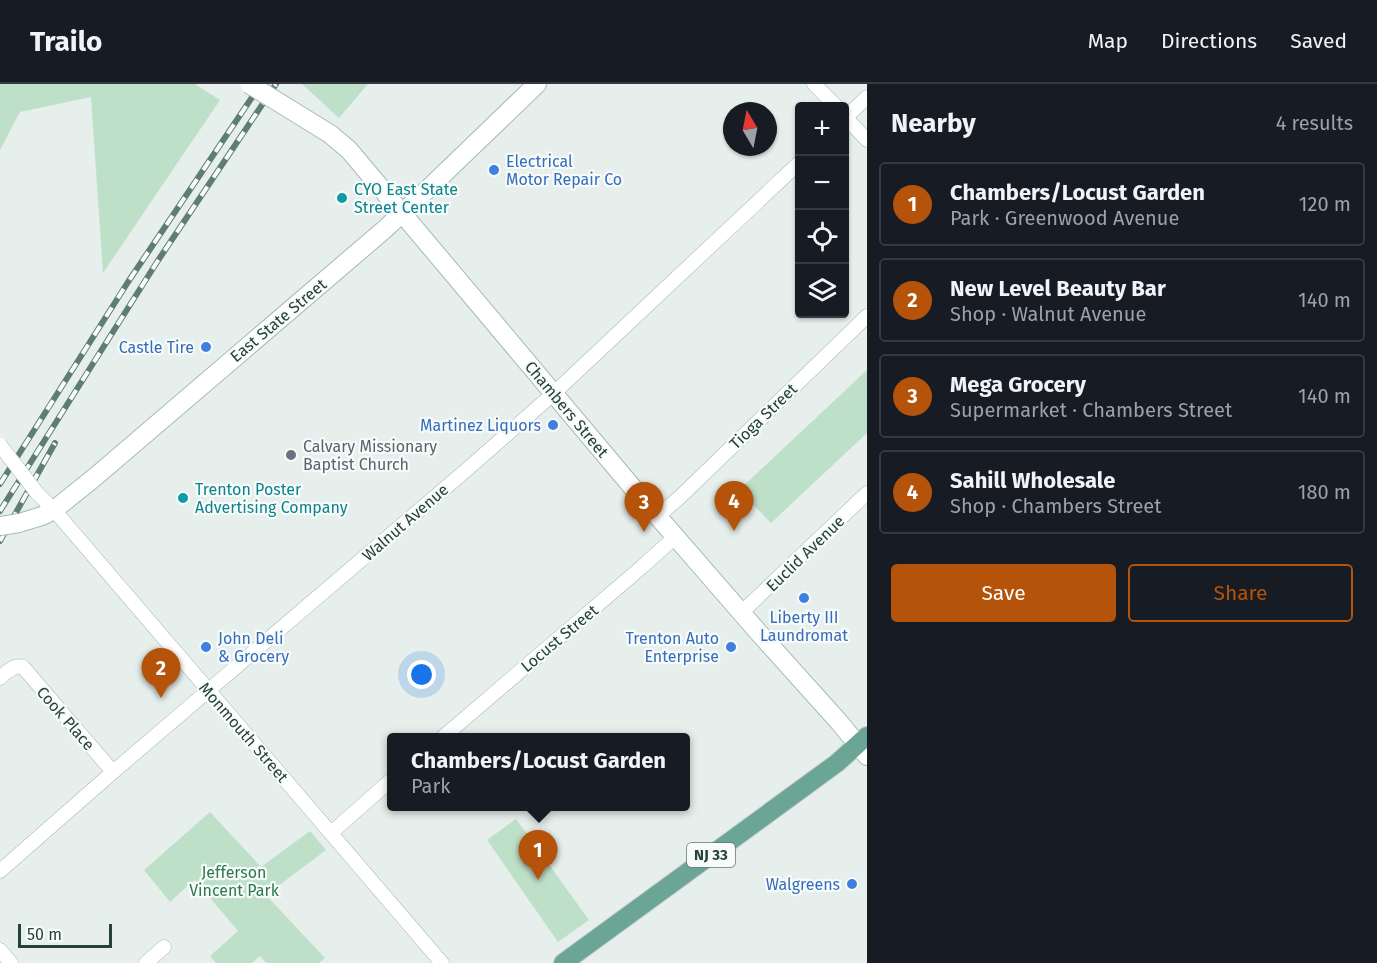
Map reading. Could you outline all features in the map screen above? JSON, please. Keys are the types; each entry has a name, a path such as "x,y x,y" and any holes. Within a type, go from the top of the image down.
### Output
{"main road":[{"name":"NJ 33","path":"563,963 864,745"}],"street":[{"name":"Chambers Street","path":"249,84 330,134 350,150 675,537 864,745"},
{"name":"East State Street","path":"0,526 19,523 54,510 95,477 402,213 537,84"},
{"path":"814,84 832,102"},
{"path":"849,113 867,97"},
{"path":"849,121 867,140"},
{"name":"Walnut Avenue","path":"0,871 112,772 553,394 795,167"},
{"name":"Tioga Street","path":"658,516 867,316"},
{"name":"Monmouth Street","path":"0,445 442,963"},
{"name":"Euclid Avenue","path":"742,612 867,493"},
{"name":"Locust Street","path":"448,733 675,537"},
{"name":"Cook Place","path":"0,678 13,667 22,667 112,772"},
{"path":"331,833 387,784"},
{"path":"146,963 164,947"},
{"path":"0,950 11,963"}],"green space":[{"path":"0,84 195,84 220,100 103,273 91,97 20,112 0,150"},
{"path":"302,84 368,84 339,118"},
{"path":"867,370 867,433 771,523 739,490"},
{"name":"Jefferson Vincent Park","path":"210,812 261,867 310,831 326,850 266,895 325,958 319,963 266,963 260,956 252,963 216,963 210,956 238,931 195,880 170,902 144,870"},
{"path":"516,819 589,920 558,942 487,840"}],"railway":[{"path":"0,484 128,282 261,84"},
{"path":"0,511 157,262 276,84"},
{"path":"0,541 55,443"}],"place":[{"name":"Electrical Motor Repair Co","path":"494,170"},
{"name":"CYO East State Street Center","path":"342,198"},
{"name":"Castle Tire","path":"206,347"},
{"name":"Martinez Liquors","path":"553,425"},
{"name":"Calvary Missionary Baptist Church","path":"291,455"},
{"name":"Trenton Poster Advertising Company","path":"183,498"},
{"name":"Sahill Wholesale","path":"734,531"},
{"name":"Mega Grocery","path":"644,532"},
{"name":"Liberty III Laundromat","path":"804,598"},
{"name":"John Deli & Grocery","path":"206,647"},
{"name":"Trenton Auto Enterprise","path":"731,647"},
{"name":"New Level Beauty Bar","path":"161,698"},
{"name":"Chambers/Locust Garden","path":"538,880"},
{"name":"Walgreens","path":"852,884"}]}
